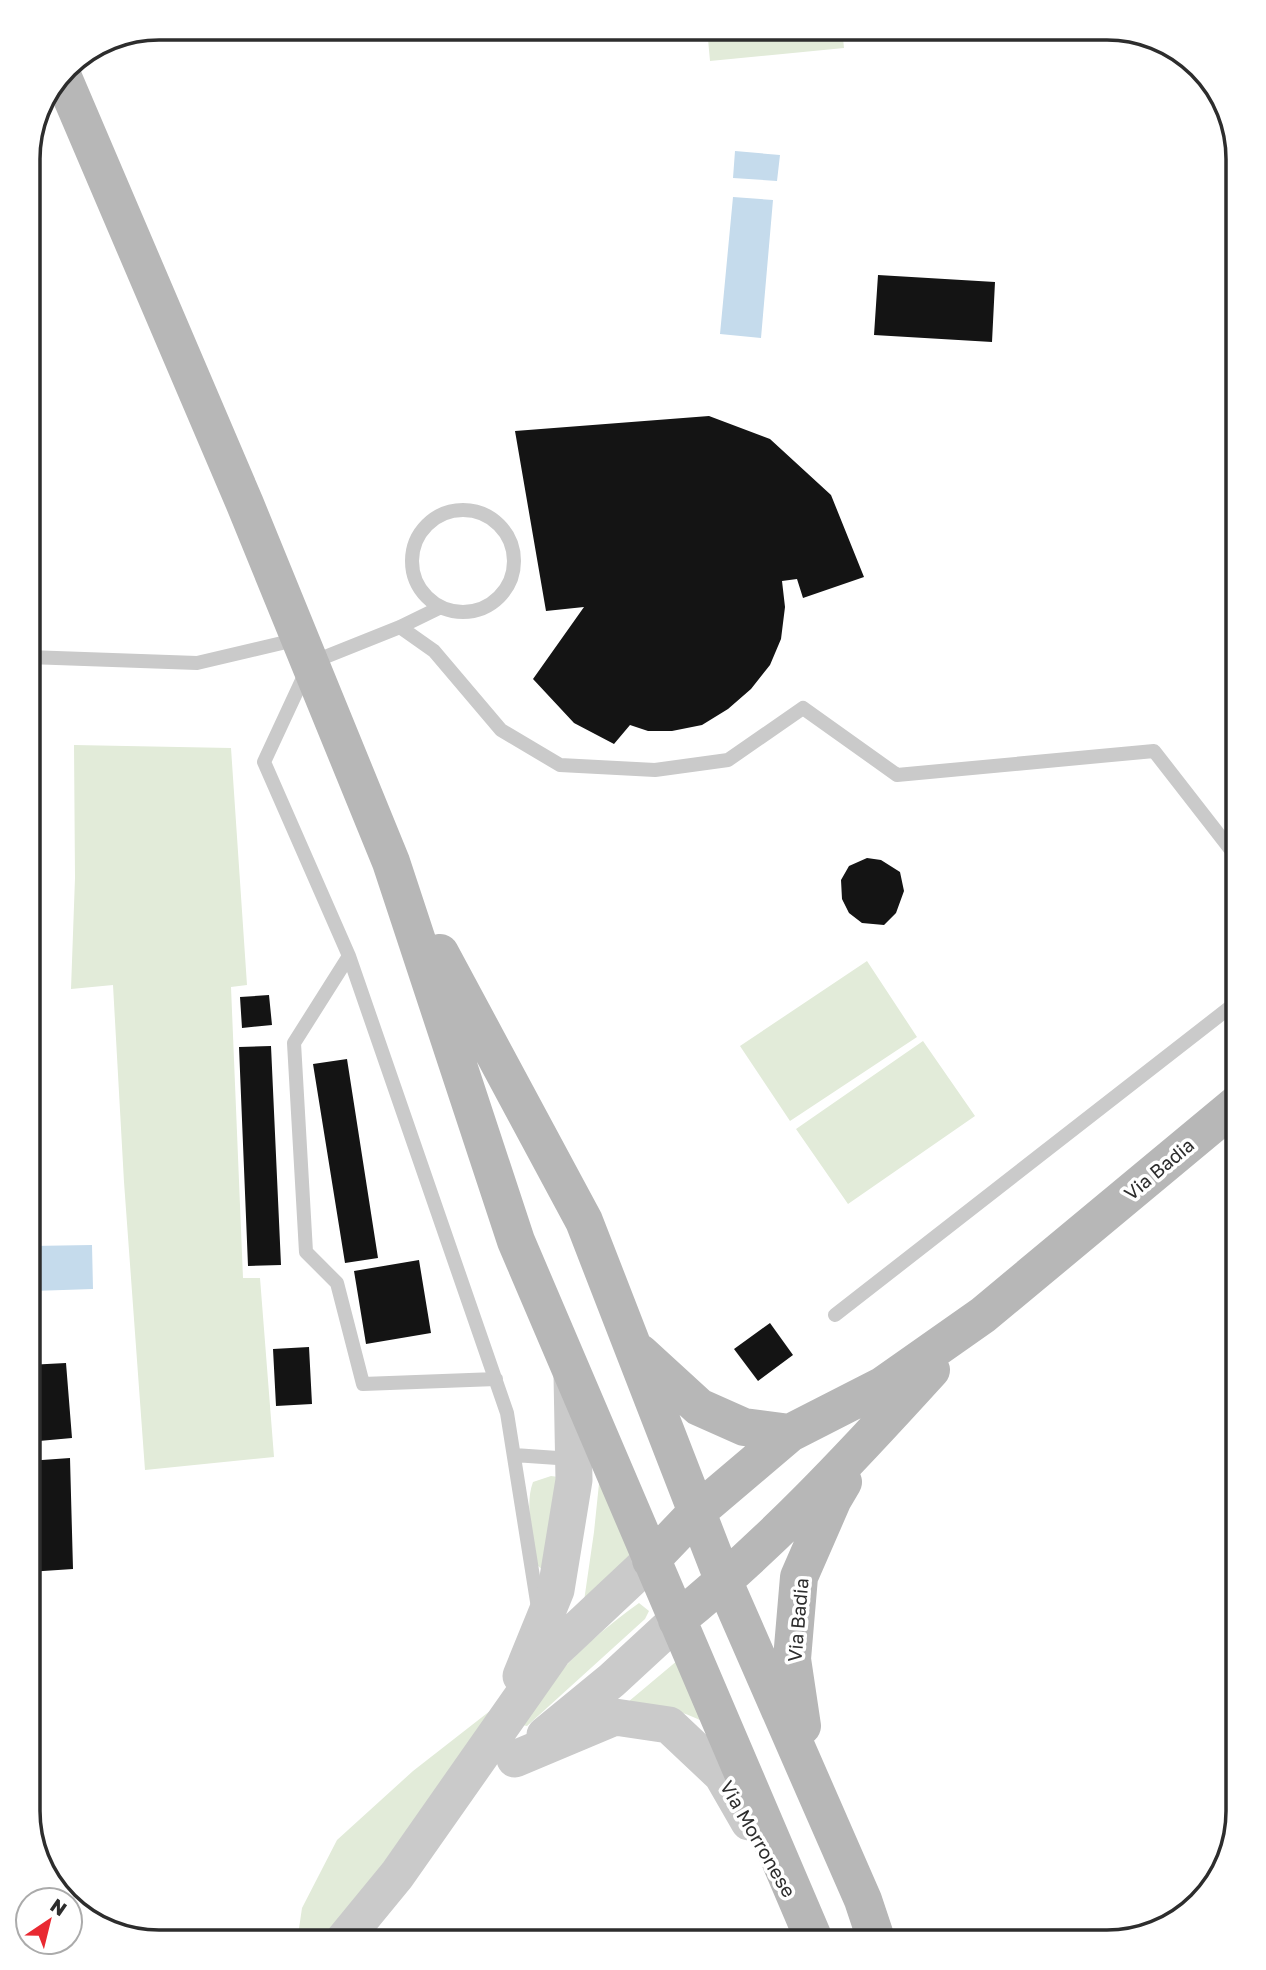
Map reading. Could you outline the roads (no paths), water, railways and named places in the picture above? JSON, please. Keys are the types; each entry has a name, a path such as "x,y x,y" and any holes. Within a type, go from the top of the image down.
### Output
{"main road":[{"path":"66,85 246,504 391,862 516,1241 810,1930"},
{"path":"391,862 584,1221 724,1582 863,1900 873,1930"},
{"name":"Via Badia","path":"651,1560 697,1512 790,1433 883,1386 983,1315 1226,1114"},
{"name":"Via Badia","path":"677,1620 724,1582 804,1505 983,1315"},
{"path":"632,1345 699,1408 744,1427 790,1433"},
{"name":"Via Badia","path":"811,1780 792,1659 799,1577 833,1499 872,1435"}],"street":[{"name":"Via Morronese","path":"507,1745 541,1627 556,1590 574,1480 572,1374"},
{"name":"Via Morronese","path":"352,1929 507,1745 554,1651 651,1560"},
{"name":"Via Morronese","path":"507,1745 612,1680 677,1620"},
{"name":"Via Morronese","path":"507,1745 615,1717 668,1725 722,1775 809,1930"}],"lane":[{"path":"41,657 197,663 305,651 400,627 441,607 472,611 486,606 499,596 508,583 513,568 513,552 508,537 498,524 485,515 470,510 439,516 426,525 417,538 412,553 418,585 427,597 441,607"},
{"path":"400,627 433,651 502,730 561,765 654,770 728,760 803,708 897,775 1154,751 1226,844"},
{"path":"305,651 264,762 349,956 508,1413 541,1627"},
{"path":"349,956 294,1043 306,1252 337,1283 363,1384 496,1379"},
{"path":"835,1315 1226,1010"},
{"path":"514,1455 574,1459"}],"water":[{"path":"735,151 780,155 777,181 733,178"},
{"path":"733,197 773,200 761,338 720,334"},
{"path":"92,1245 93,1289 40,1291 40,1246"}]}
